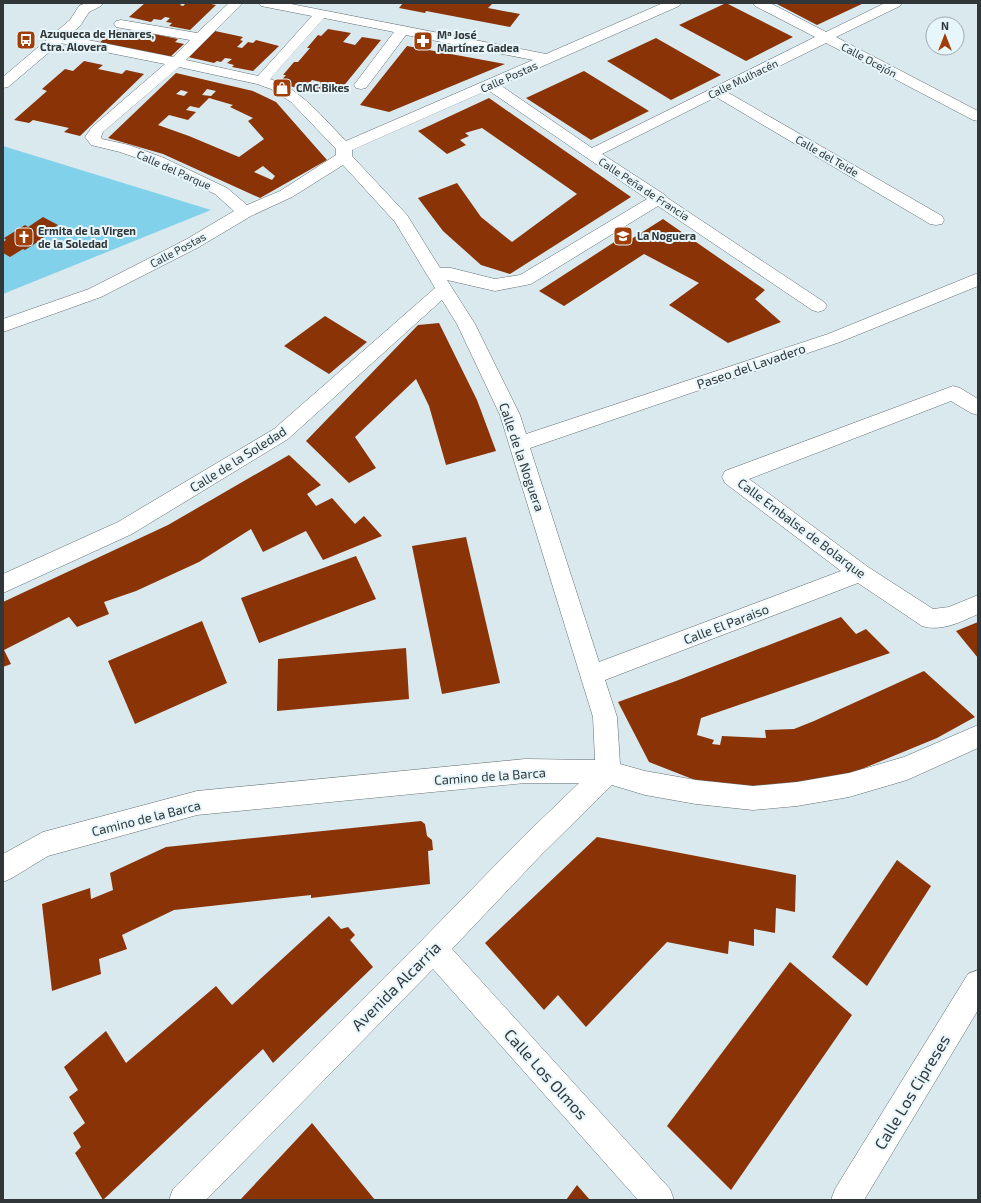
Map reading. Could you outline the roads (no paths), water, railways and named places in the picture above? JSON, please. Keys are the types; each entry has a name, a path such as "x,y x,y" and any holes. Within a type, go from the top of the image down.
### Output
{"street":[{"path":"176,62 236,3"},
{"path":"266,3 321,14 350,13 403,30 549,59"},
{"name":"Calle Postas","path":"3,326 95,293 192,243 245,212 286,194 344,153 674,3"},
{"name":"Calle Ocejón","path":"760,3 978,117"},
{"name":"Calle Mulhacén","path":"590,154 895,3"},
{"path":"3,84 75,23 88,5"},
{"path":"261,81 321,14"},
{"path":"121,24 200,38"},
{"path":"361,85 403,30"},
{"name":"Calle de la Noguera","path":"58,38 176,62 261,81 276,86 296,99 401,219 466,324 510,415 605,717 608,772"},
{"name":"Calle del Parque","path":"176,62 97,130 93,137 96,142 124,148 159,161 221,191 245,212"},
{"name":"Calle Peña de Francia","path":"491,85 590,154 659,198 818,306"},
{"name":"Calle del Teide","path":"717,92 936,220"},
{"path":"440,281 451,274 495,285 525,280 659,198"},
{"name":"Paseo del Lavadero","path":"520,444 834,338 978,279"},
{"name":"Calle de la Soledad","path":"3,584 125,528 281,434 440,281"},
{"name":"Calle Embalse de Bolarque","path":"978,408 952,393 732,477 860,573 930,619 951,616 978,604"},
{"name":"Calle El Paraiso","path":"591,676 860,573"},
{"name":"Camino de la Barca","path":"3,869 43,845 197,804 525,771 608,772 645,783 696,792 753,798 798,794 849,785 906,768 978,736"},
{"name":"Avenida Alcarria","path":"184,1200 433,949 533,845 608,772"},
{"name":"Calle Los Olmos","path":"433,949 464,981 659,1200"},
{"name":"Calle Los Cipreses","path":"846,1200 978,984"}],"place":[{"name":"Azuqueca de Henares, Ctra. Alovera","path":"26,40"},
{"name":"Mª José Martínez Gadea","path":"423,41"},
{"name":"CMC Bikes","path":"282,88"},
{"name":"La Noguera","path":"623,236"},
{"name":"Ermita de la Virgen de la Soledad","path":"24,237"}]}
